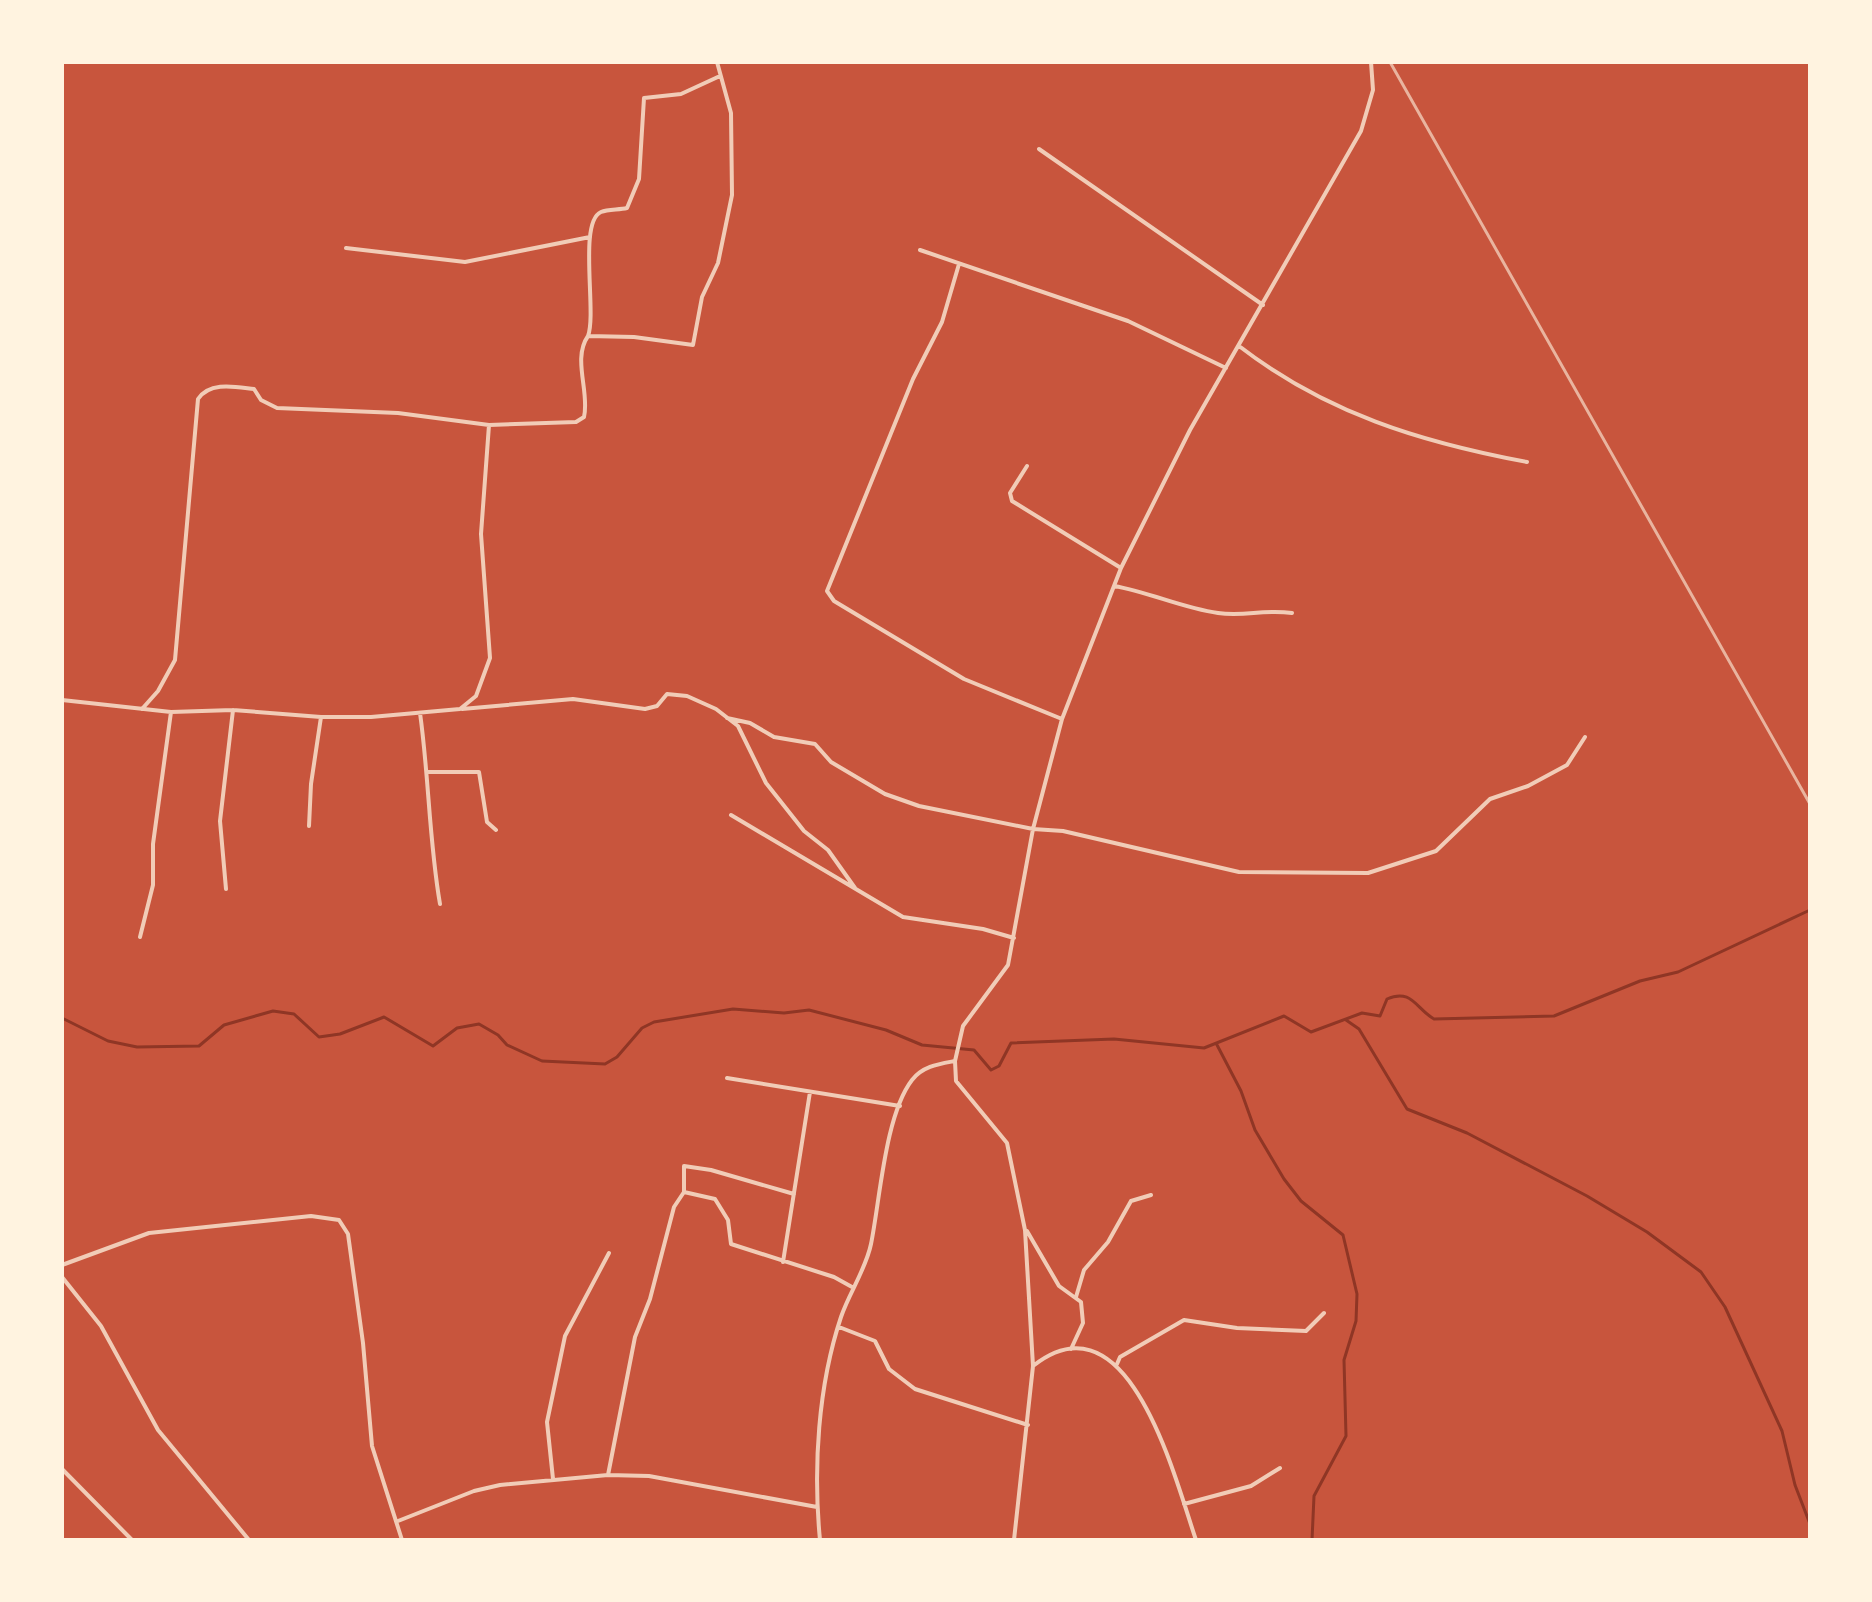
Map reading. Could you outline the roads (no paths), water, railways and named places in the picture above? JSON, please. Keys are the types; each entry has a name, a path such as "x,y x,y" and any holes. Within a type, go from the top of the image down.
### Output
{"street":[{"path":"588,336 663,339 693,345 702,297 718,263 732,195 732,122 717,62"},
{"path":"1014,1540 1033,1366 1025,1230 1011,1153 999,1130 956,1081 958,1042 963,1026 1008,965 1033,829 1062,719 1121,568 1190,430 1361,131 1373,90 1371,62"},
{"path":"142,709 158,691 175,660 198,399 202,393 225,386 254,389 261,400 277,408 398,413 489,425 530,426 576,422 584,417 582,373 584,343 588,336 590,237 594,219 600,212 627,208 635,194 644,98 681,94 720,76"},
{"path":"1039,149 1263,305"},
{"path":"346,248 465,262 590,237"},
{"path":"920,250 1128,321 1226,368"},
{"path":"959,264 942,322 913,379 827,591 834,601 964,679 1062,719"},
{"path":"1239,346 1280,377 1311,394 1400,432 1445,446 1527,462"},
{"path":"460,709 476,696 490,658 481,534 489,425"},
{"path":"1027,466 1010,493 1012,501 1121,568"},
{"path":"1114,586 1214,613 1248,615 1263,609 1292,613"},
{"path":"62,700 171,712 233,710 321,717 420,713 573,699 645,709 657,706 667,694 687,696 738,726 766,783 804,831 828,850 855,888"},
{"path":"226,889 220,821 233,710"},
{"path":"140,937 153,885 153,844 171,712"},
{"path":"420,713 428,772 432,859 440,904"},
{"path":"309,826 311,784 321,717"},
{"path":"727,718 750,723 774,737 815,744 831,762 885,794 919,806 1033,829 1063,831 1239,872 1368,873 1436,851 1490,799 1528,786 1567,765 1585,737"},
{"path":"428,772 479,772 487,822 496,830"},
{"path":"731,815 903,917 983,929 1014,938"},
{"path":"820,1540 816,1476 825,1396 839,1326 852,1287 870,1249 885,1155 910,1082 921,1071 955,1061"},
{"path":"727,1078 900,1106"},
{"path":"783,1262 810,1092"},
{"path":"608,1475 635,1337 650,1299 674,1207 684,1192 684,1166 711,1170 794,1194"},
{"path":"684,1192 715,1199 728,1220 731,1244 834,1277 852,1287"},
{"path":"1076,1297 1084,1270 1108,1242 1131,1201 1151,1195"},
{"path":"62,1265 149,1233 311,1216 339,1220 348,1234 363,1343 372,1446 402,1540"},
{"path":"1025,1230 1059,1286 1076,1297 1083,1309 1083,1323 1071,1349"},
{"path":"553,1479 547,1422 565,1336 583,1296 609,1253"},
{"path":"62,1277 101,1326 158,1430 249,1540"},
{"path":"1117,1364 1120,1357 1184,1320 1237,1328 1306,1331 1324,1313"},
{"path":"839,1326 875,1341 889,1369 915,1389 1028,1425"},
{"path":"1033,1366 1052,1351 1071,1349 1098,1354 1117,1364 1130,1377 1147,1408 1196,1540"},
{"path":"1184,1504 1251,1486 1280,1468"},
{"path":"62,1469 132,1540"},
{"path":"398,1521 474,1491 553,1479 608,1475 649,1476 818,1507"}],"waterway":[{"path":"62,1018 108,1041 137,1047 199,1046 224,1025 273,1011 294,1014 319,1037 340,1034 384,1017 433,1046 457,1028 479,1024 498,1035 507,1045 542,1061 605,1064 617,1057 642,1028 654,1022 733,1009 784,1013 809,1010 886,1030 922,1045 974,1050 991,1070 999,1066 1011,1043 1114,1039 1204,1048 1284,1016 1311,1032 1362,1013 1380,1016 1387,999 1395,996 1408,998 1434,1019 1554,1016 1640,981 1678,972 1810,910"},
{"path":"1346,1020 1359,1029 1407,1109 1467,1133 1587,1196 1647,1232 1701,1272 1725,1307 1782,1431 1795,1485 1810,1524"},
{"path":"1216,1043 1241,1091 1255,1130 1284,1179 1301,1201 1343,1235 1357,1294 1356,1321 1344,1360 1346,1436 1314,1496 1312,1540"}],"railway":[{"path":"1390,62 1810,804"}]}
